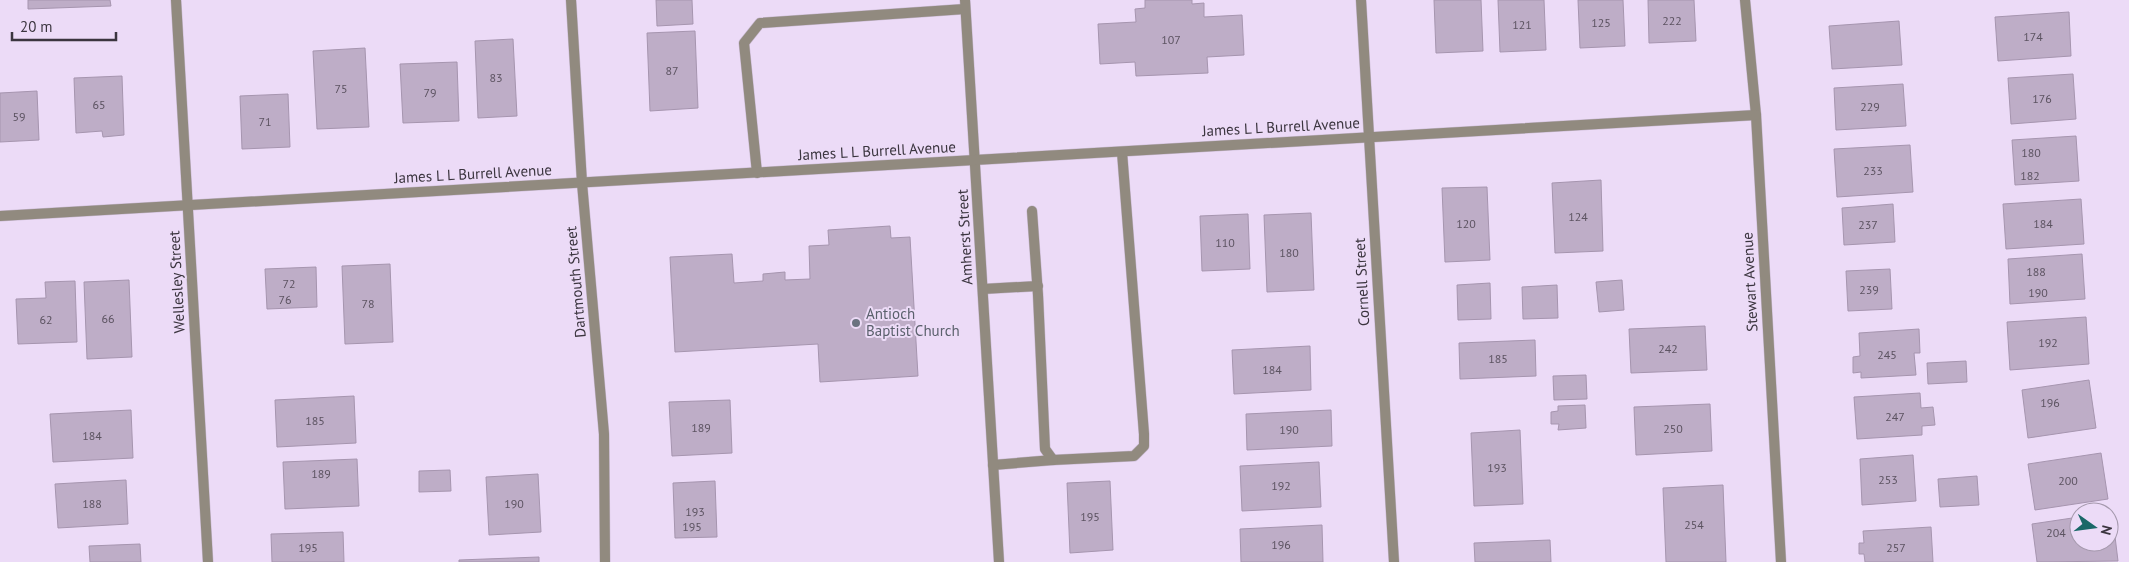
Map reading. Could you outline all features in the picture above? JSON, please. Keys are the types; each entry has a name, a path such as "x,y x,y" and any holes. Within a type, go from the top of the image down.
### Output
{"street":[{"name":"Wellesley Street","path":"176,0 208,562"},
{"name":"Dartmouth Street","path":"571,0 582,183 604,434 605,562"},
{"name":"Cornell Street","path":"1362,0 1394,562"},
{"name":"Stewart Avenue","path":"1745,0 1756,115 1782,562"},
{"name":"Amherst Street","path":"965,5 976,160 998,562"},
{"path":"757,173 744,43 760,24 965,5"},
{"name":"James L L Burrell Avenue","path":"0,216 1756,115"},
{"path":"993,465 1134,456 1144,446 1122,152"},
{"path":"1032,211 1038,286 1045,449 1054,460"},
{"path":"983,289 1038,286"}],"building":[{"path":"28,0 110,0 111,6 28,9"},
{"path":"656,0 692,0 693,24 657,26"},
{"path":"1145,0 1192,0 1192,4 1204,3 1204,17 1242,15 1244,55 1207,57 1208,73 1136,76 1135,62 1100,64 1098,24 1136,22 1135,9 1145,8"},
{"path":"1434,0 1481,0 1483,51 1436,53"},
{"path":"1498,0 1544,0 1546,50 1500,52"},
{"path":"1578,0 1623,0 1625,46 1580,48"},
{"path":"1648,0 1694,0 1696,41 1649,43"},
{"path":"2069,12 2071,56 1998,61 1995,17"},
{"path":"1899,21 1902,65 1832,69 1829,26"},
{"path":"695,31 698,108 650,111 647,33"},
{"path":"513,39 517,116 478,118 475,41"},
{"path":"365,48 369,127 317,129 313,51"},
{"path":"457,62 459,121 403,123 400,64"},
{"path":"2073,74 2076,119 2011,124 2008,78"},
{"path":"122,76 124,135 103,137 102,131 76,133 74,78"},
{"path":"1903,84 1906,126 1836,130 1834,88"},
{"path":"37,91 39,140 0,142 0,93"},
{"path":"288,94 290,147 242,149 240,96"},
{"path":"2076,136 2079,181 2015,185 2012,140"},
{"path":"1910,145 1913,192 1837,197 1834,149"},
{"path":"1601,180 1603,251 1555,253 1552,183"},
{"path":"1487,187 1490,260 1445,262 1442,188"},
{"path":"2081,199 2084,244 2006,249 2003,204"},
{"path":"1893,204 1895,242 1844,245 1842,208"},
{"path":"1311,213 1314,290 1267,292 1264,215"},
{"path":"1248,214 1250,269 1202,271 1200,216"},
{"path":"890,226 891,238 910,237 918,376 820,382 818,344 675,352 670,257 732,254 734,283 763,281 763,274 785,272 785,280 810,279 809,246 829,245 828,230"},
{"path":"2082,254 2085,299 2010,304 2008,259"},
{"path":"390,264 393,342 345,344 342,266"},
{"path":"316,267 317,307 267,309 265,269"},
{"path":"1890,269 1892,309 1848,311 1846,271"},
{"path":"129,280 132,357 87,359 84,282"},
{"path":"1622,280 1624,310 1599,312 1596,282"},
{"path":"75,281 77,342 18,344 16,299 46,298 45,282"},
{"path":"1490,283 1491,319 1458,320 1457,285"},
{"path":"1557,285 1558,318 1523,319 1522,287"},
{"path":"2086,317 2089,364 2010,370 2007,322"},
{"path":"1705,326 1707,370 1631,373 1629,329"},
{"path":"1919,329 1920,353 1914,353 1916,375 1861,378 1861,372 1853,373 1853,357 1860,356 1859,333"},
{"path":"1535,340 1536,376 1460,379 1459,343"},
{"path":"1310,346 1311,390 1234,394 1232,350"},
{"path":"1966,361 1967,382 1928,384 1927,363"},
{"path":"1586,375 1587,399 1554,400 1553,376"},
{"path":"2089,380 2096,428 2028,438 2022,390"},
{"path":"1920,393 1921,408 1933,407 1935,425 1922,426 1922,435 1857,439 1854,397"},
{"path":"354,396 356,443 277,447 275,400"},
{"path":"730,400 732,453 672,456 669,402"},
{"path":"1710,404 1712,451 1636,455 1634,407"},
{"path":"1585,405 1586,428 1558,430 1559,424 1551,424 1551,412 1558,411 1558,406"},
{"path":"131,410 133,458 53,462 50,414"},
{"path":"1331,410 1332,446 1247,450 1246,414"},
{"path":"1520,430 1523,504 1474,506 1471,433"},
{"path":"2101,453 2108,499 2069,502 2069,505 2035,510 2028,464"},
{"path":"1913,455 1916,501 1862,505 1860,459"},
{"path":"357,459 359,506 285,509 283,462"},
{"path":"1319,462 1321,507 1242,511 1240,466"},
{"path":"450,470 451,491 419,492 419,471"},
{"path":"538,474 541,532 489,535 486,477"},
{"path":"1977,476 1979,505 1940,507 1938,479"},
{"path":"126,480 128,524 58,528 55,484"},
{"path":"715,481 717,537 675,538 673,483"},
{"path":"1110,481 1113,550 1070,553 1067,483"},
{"path":"1723,485 1726,562 1666,562 1663,488"},
{"path":"2069,518 2069,552 2117,552 2118,561 2037,562 2032,524"},
{"path":"1322,525 1323,562 1241,562 1240,529"},
{"path":"1931,527 1933,562 1865,562 1864,554 1859,554 1859,543 1864,543 1863,531"},
{"path":"343,532 344,562 272,562 271,534"},
{"path":"1550,540 1551,562 1475,562 1474,543"},
{"path":"140,544 141,562 90,562 89,546"},
{"path":"539,557 539,562 459,562 459,560"}],"place":[{"name":"Antioch Baptist Church","path":"856,323"}]}
